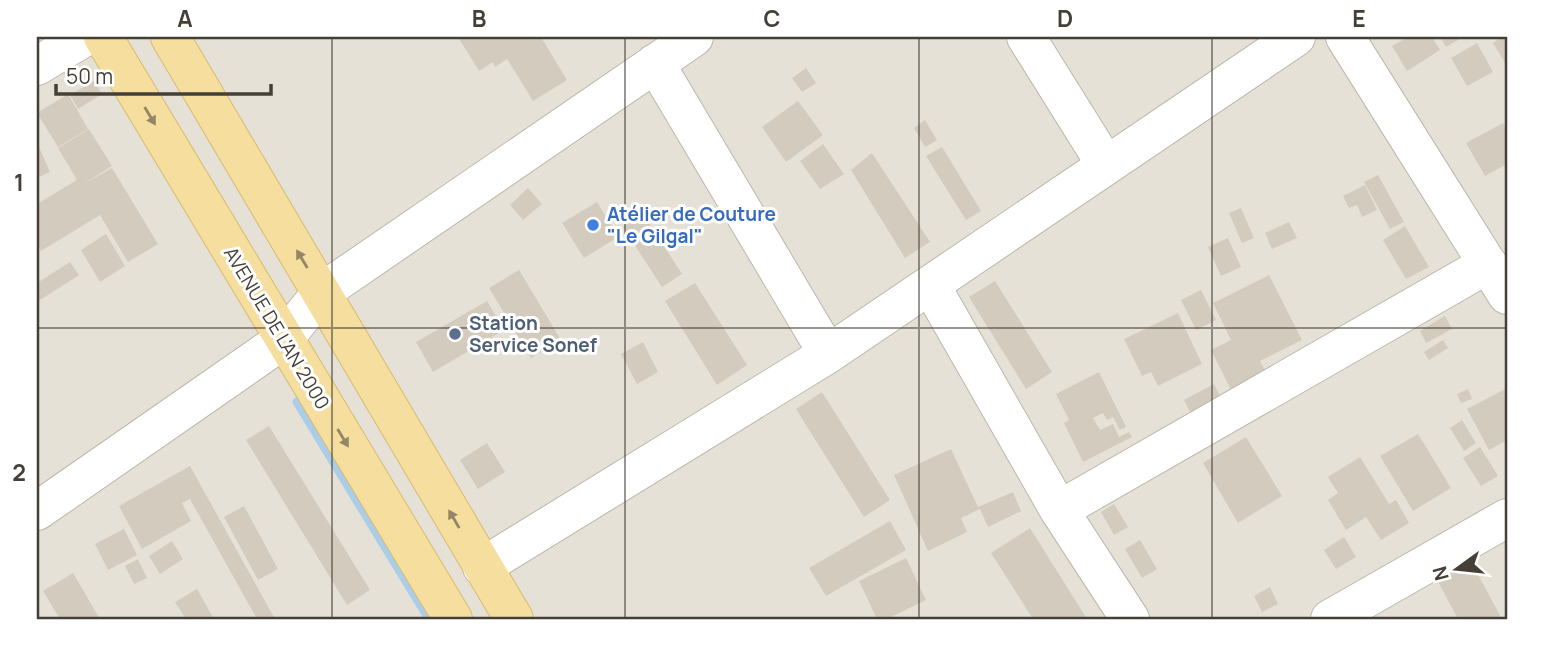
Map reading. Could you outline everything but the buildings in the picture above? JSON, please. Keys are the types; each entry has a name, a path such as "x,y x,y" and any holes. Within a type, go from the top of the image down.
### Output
{"main road":[{"name":"AVENUE DE L'AN 2000","path":"103,37 453,619"},
{"path":"170,37 514,619"}],"street":[{"path":"37,66 85,37"},
{"path":"37,511 283,340 322,292 694,37"},
{"path":"1026,37 1106,164"},
{"path":"482,567 828,354 1296,37"},
{"path":"1059,510 1498,280 1345,37"},
{"path":"655,63 828,354"},
{"path":"931,286 1059,510 1130,619"},
{"path":"1330,619 1507,518"}],"shaded area":[{"path":"37,37 1507,37 1507,619 37,619"}],"waterway":[{"path":"297,402 429,619"}],"place":[{"name":"Atélier de Couture \"Le Gilgal\"","path":"593,225"},
{"name":"Station Service Sonef","path":"455,334"}]}
